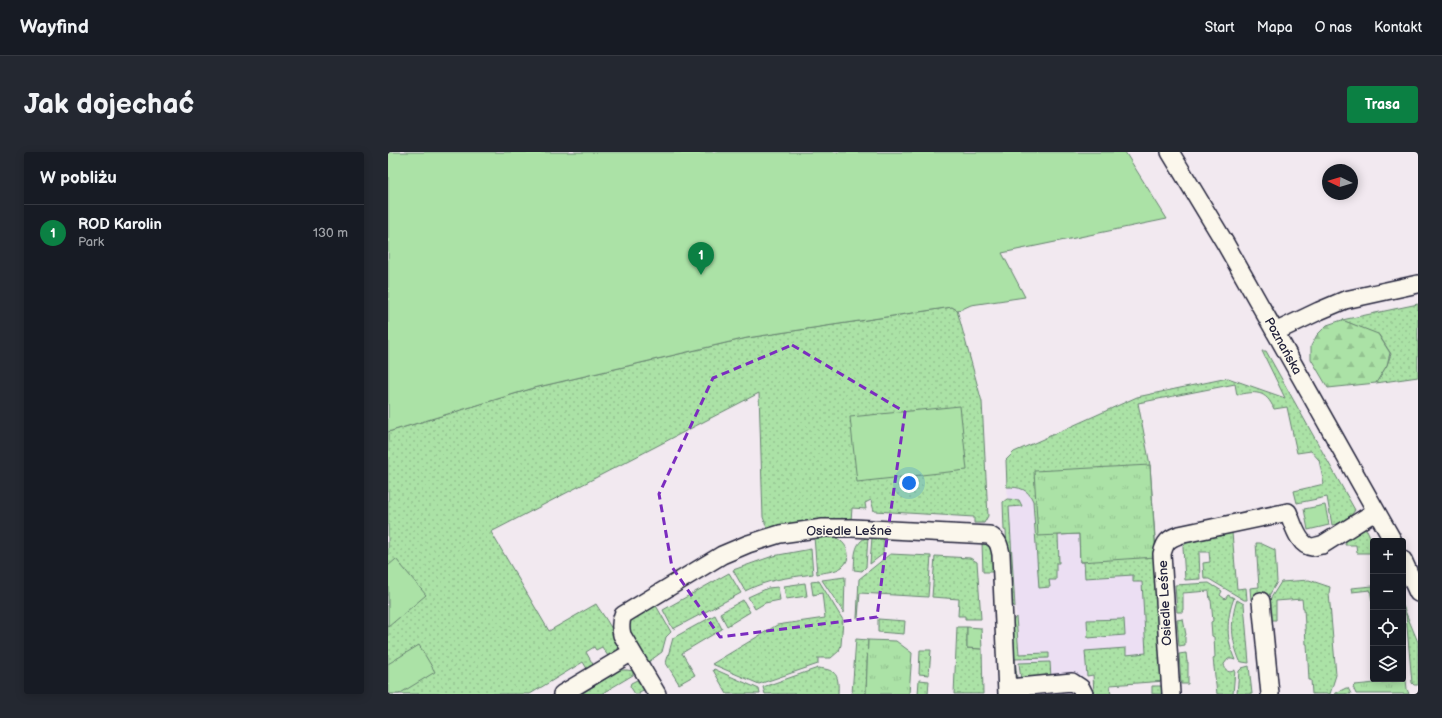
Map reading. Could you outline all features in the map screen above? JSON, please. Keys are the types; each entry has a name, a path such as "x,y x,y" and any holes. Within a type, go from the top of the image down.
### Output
{"street":[{"name":"Poznańska","path":"1170,152 1225,243 1391,538"},
{"path":"1275,332 1345,300 1418,284"},
{"name":"Osiedle Leśne","path":"1171,694 1162,554 1165,544 1172,537 1288,512 1304,544 1312,547 1322,545 1376,511"},
{"name":"Osiedle Leśne","path":"657,694 622,635 620,620 623,615 722,555 764,539 823,528 852,528 989,535 994,538 999,544 1000,554 1008,691 1072,682 1081,688 1084,694"},
{"path":"1409,563 1418,593"},
{"path":"1261,601 1270,694"},
{"path":"562,694 632,652"}],"highlighted area":[{"path":"792,345 905,412 877,617 720,637 672,567 659,494 713,378"}],"shaded area":[{"path":"1150,465 1164,670 1021,681 1006,472"}],"green space":[{"path":"388,152 1125,152 1167,219 1002,253 1025,297 971,305 957,310 952,307 747,338 534,388 388,432"},
{"path":"1418,304 1418,377 1376,383 1387,365 1391,354 1379,335 1342,320"},
{"path":"952,307 957,310 982,402 988,516 984,523 974,523 974,517 874,511 871,500 865,503 866,509 852,508 851,521 768,531 763,517 759,393 491,532 549,631 596,604 615,635 617,641 617,652 610,659 602,647 596,650 594,647 586,652 595,668 589,672 583,662 530,694 388,694 388,432 534,388 747,338"},
{"path":"1342,320 1378,334 1390,353 1387,365 1376,383 1328,388 1311,359 1311,346 1317,335 1327,325"},
{"path":"1262,351 1266,351 1355,510 1345,520 1332,525 1327,497 1297,503 1294,491 1324,484 1319,460 1311,451 1297,453 1287,407 1274,409 1264,395 1259,393 1249,393 1237,395 1235,384 1138,403 1150,465 1165,681 1110,685 1111,694 1094,694 1093,675 1087,676 1085,651 1126,648 1126,655 1146,653 1142,582 1133,582 1133,575 1085,578 1084,562 1080,562 1079,534 1058,535 1059,563 1056,563 1056,580 1049,580 1050,587 1039,588 1033,501 1026,491 1007,487 1006,460 1014,452 1137,397 1228,378 1285,398"},
{"path":"960,406 967,470 857,482 850,417"},
{"path":"1150,465 1156,557 1080,562 1079,534 1038,536 1034,471"},
{"path":"1007,499 1019,500 1022,506 1009,507 1015,607 1010,603 1006,531 1004,530 1003,502"},
{"path":"1325,505 1329,525 1308,530 1304,509"},
{"path":"1362,529 1367,530 1371,538 1370,553 1357,553 1356,545 1345,545 1346,540"},
{"path":"1232,533 1237,589 1246,588 1247,600 1244,600 1209,579 1204,579 1203,563 1210,562 1209,552 1199,552 1200,579 1185,580 1183,547 1186,543"},
{"path":"831,536 844,544 847,548 848,558 846,563 839,569 817,574 814,537"},
{"path":"868,537 866,567 862,571 854,570 857,546 863,539"},
{"path":"872,537 884,537 883,554 870,564"},
{"path":"982,543 991,551 995,572 983,572"},
{"path":"1256,543 1260,543 1275,550 1277,582 1267,599 1251,600 1250,588 1259,587"},
{"path":"811,549 813,574 770,581 745,591 733,570 773,556"},
{"path":"890,554 931,556 928,597 860,593 857,618 859,579"},
{"path":"935,556 970,558 977,562 981,619 965,619 965,616 958,616 959,599 932,597"},
{"path":"396,559 426,595 388,627 388,566"},
{"path":"729,573 741,593 673,629 663,610"},
{"path":"845,577 844,613 822,580"},
{"path":"1309,580 1330,587 1329,593 1336,675 1330,694 1312,694 1311,680 1309,680 1304,608 1302,599 1276,601 1276,620 1271,620 1269,601 1281,582"},
{"path":"819,581 843,620 841,645 839,651 831,658 818,658 818,664 759,684 712,664 777,625 825,618 822,593 813,595 811,582"},
{"path":"805,583 807,596 786,599 784,586"},
{"path":"1209,583 1222,591 1220,595 1225,599 1228,595 1234,598 1231,606 1228,629 1230,645 1235,660 1228,659 1224,664 1228,671 1231,672 1235,670 1233,694 1217,694 1213,658 1215,657 1214,637 1212,636 1211,622 1213,621 1209,591 1183,593 1183,612 1177,612 1175,585"},
{"path":"1370,586 1370,590 1352,592 1351,588"},
{"path":"778,587 780,600 765,603 755,609 748,597 768,588"},
{"path":"743,600 750,612 727,626 720,613"},
{"path":"1237,600 1244,604 1249,663 1240,661 1233,638 1232,623"},
{"path":"654,602 671,632 666,637 662,652 647,663 630,633 628,621"},
{"path":"1406,613 1418,642 1418,685 1414,685 1412,683"},
{"path":"715,615 722,629 682,653 695,675 679,684 666,663 673,638"},
{"path":"1016,617 1019,654 1049,653 1049,658 1015,659 1017,678 1014,675 1011,623"},
{"path":"878,619 905,621 904,634 878,632"},
{"path":"1124,619 1125,635 1088,638 1087,620"},
{"path":"1183,619 1186,635 1185,645 1179,646 1177,620"},
{"path":"957,627 967,627 967,648 982,649 983,694 954,694"},
{"path":"967,627 981,628 982,649 967,648"},
{"path":"856,639 868,640 866,694 852,694"},
{"path":"868,640 896,641 912,653 909,694 866,694"},
{"path":"419,645 435,672 399,694 388,694 388,664"},
{"path":"920,650 931,650 929,675 919,674"},
{"path":"1186,653 1188,662 1188,684 1181,684 1179,654"},
{"path":"1050,662 1051,678 1021,681 1019,663"},
{"path":"1249,666 1252,694 1237,694 1239,671 1242,668"},
{"path":"818,668 829,670 836,675 838,682 838,694 765,694 763,687"},
{"path":"714,669 759,689 760,694 727,694 713,670"},
{"path":"620,670 633,671 633,675 601,694 581,694"},
{"path":"637,680 642,681 646,689 639,692 640,694 635,694 630,686 631,683"},
{"path":"919,680 929,681 928,694 918,694"},
{"path":"1406,680 1409,694 1356,694 1353,687 1355,685 1406,682"},
{"path":"1152,686 1165,686 1166,694 1152,694"},
{"path":"1348,688 1351,694 1334,694"}],"place":[{"name":"ROD Karolin","path":"701,275"}]}
